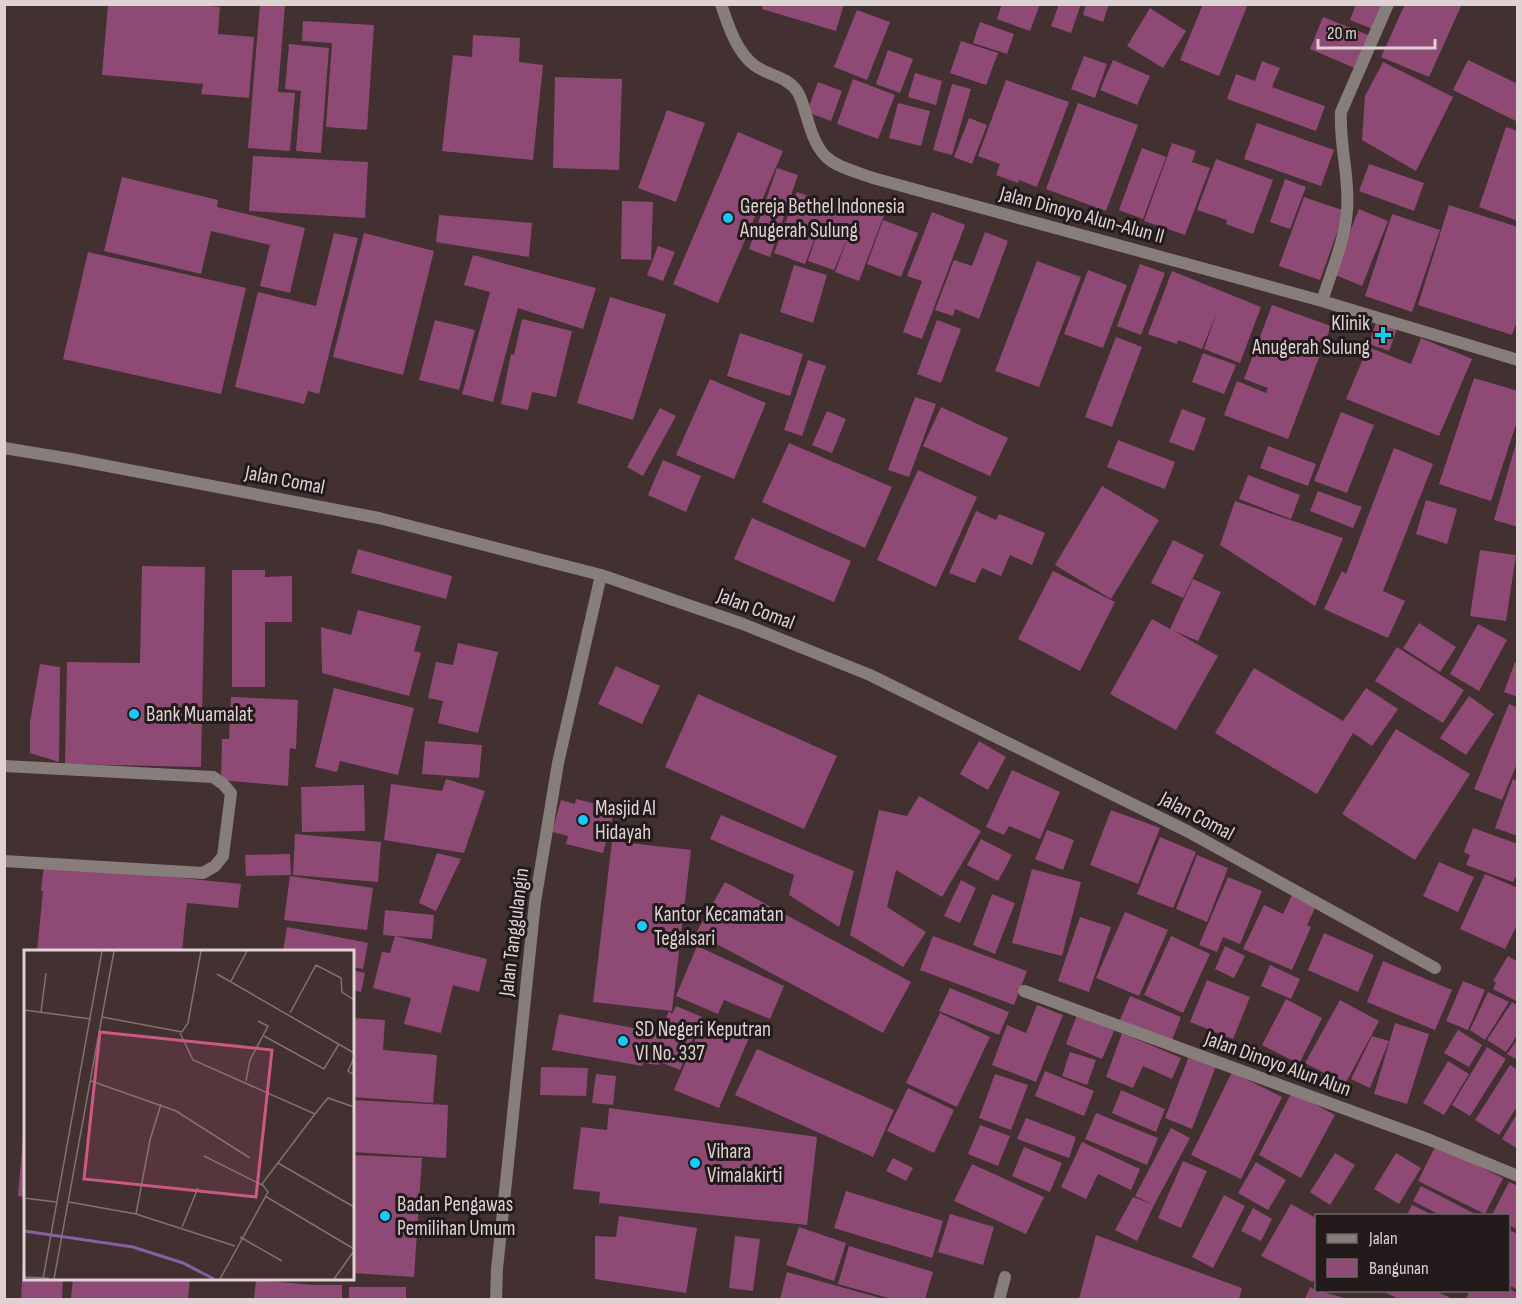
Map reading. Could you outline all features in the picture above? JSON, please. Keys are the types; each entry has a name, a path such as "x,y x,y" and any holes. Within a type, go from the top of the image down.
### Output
{"street":[{"name":"Jalan Dinoyo Alun-Alun II","path":"721,4 741,51 754,66 784,80 797,90 813,140 822,155 838,165 873,178 1322,301 1518,360"},
{"path":"1322,301 1347,216 1348,186 1340,129 1341,112 1388,4"},
{"name":"Jalan Comal","path":"4,448 379,518 601,575 743,624 870,675 1186,831 1435,968"},
{"name":"Jalan Tanggulangin","path":"496,1299 497,1269 535,903 558,763 601,575"},
{"path":"4,766 213,777 231,794 223,856 215,866 203,873 4,861"},
{"name":"Jalan Dinoyo Alun Alun","path":"1024,991 1430,1140 1518,1176"},
{"path":"999,1299 1005,1277"}],"building":[{"path":"108,4 190,4 220,7 218,34 254,37 249,98 201,94 203,84 102,75"},
{"path":"260,4 285,4 278,92 295,93 290,151 248,148"},
{"path":"763,4 844,4 836,31 762,9"},
{"path":"1002,4 1040,4 1030,31 997,19"},
{"path":"1059,4 1081,4 1071,33 1051,26"},
{"path":"1086,4 1109,4 1103,22 1083,15"},
{"path":"1203,4 1248,4 1219,76 1180,60"},
{"path":"1356,4 1385,4 1375,30 1350,20"},
{"path":"1405,4 1462,4 1429,77 1381,57"},
{"path":"1150,8 1186,31 1163,68 1127,46"},
{"path":"857,10 890,22 867,80 834,67"},
{"path":"1323,17 1371,36 1357,69 1310,49"},
{"path":"303,21 374,25 367,130 326,127 332,43 302,41"},
{"path":"980,22 1014,34 1007,54 973,43"},
{"path":"473,35 520,38 519,62 543,65 533,160 442,151 453,55 472,57"},
{"path":"961,41 998,53 986,85 950,73"},
{"path":"289,44 329,48 321,153 296,151 301,91 285,89"},
{"path":"888,50 913,59 900,93 876,84"},
{"path":"1084,56 1107,64 1095,98 1071,89"},
{"path":"1113,60 1150,76 1137,105 1100,90"},
{"path":"1468,60 1518,84 1518,122 1453,90"},
{"path":"1262,61 1280,68 1272,87 1325,106 1316,131 1227,99 1236,74 1255,81"},
{"path":"1383,62 1453,97 1416,171 1362,140 1365,96"},
{"path":"915,73 942,81 936,105 908,97"},
{"path":"555,77 622,79 619,170 553,168"},
{"path":"853,79 895,95 878,139 837,124"},
{"path":"1006,80 1069,102 1037,187 996,175 1000,164 978,156"},
{"path":"818,82 842,91 831,121 807,112"},
{"path":"952,84 971,89 952,155 933,150"},
{"path":"898,103 930,111 921,146 889,138"},
{"path":"1078,103 1138,125 1106,211 1046,189"},
{"path":"667,110 705,123 676,202 638,188"},
{"path":"969,118 987,125 972,164 954,157"},
{"path":"1257,123 1334,150 1321,186 1244,159"},
{"path":"1506,127 1518,131 1518,221 1479,207"},
{"name":"Gereja Bethel Indonesia Anugerah Sulung","path":"738,132 783,151 718,303 673,284"},
{"path":"1172,143 1196,151 1192,162 1210,168 1185,235 1144,221"},
{"path":"1142,148 1166,157 1143,219 1119,210"},
{"path":"253,156 368,162 365,218 249,211"},
{"path":"1216,159 1273,180 1253,234 1226,224 1227,220 1197,210"},
{"path":"1369,164 1424,183 1414,211 1359,191"},
{"path":"777,168 798,175 770,257 749,249"},
{"path":"122,177 218,200 217,207 305,228 290,293 260,286 270,245 211,231 201,274 104,251"},
{"path":"1285,179 1306,187 1290,229 1270,222"},
{"path":"797,192 828,203 830,198 884,215 859,281 835,272 849,234 834,270 808,261 820,224 805,264 774,253"},
{"path":"1304,197 1345,211 1320,280 1279,266"},
{"path":"622,201 653,202 651,260 621,259"},
{"path":"1449,205 1518,227 1518,318 1512,335 1418,305"},
{"path":"1359,209 1388,221 1362,286 1333,274"},
{"path":"932,212 965,225 922,339 903,332 922,281 907,276"},
{"path":"1392,214 1440,230 1412,312 1365,296"},
{"path":"439,215 532,223 529,257 436,242"},
{"path":"883,220 918,233 901,277 867,264"},
{"path":"985,232 1008,241 979,319 955,309 953,316 935,310 954,260 972,266"},
{"path":"334,233 358,238 319,394 308,391 304,404 235,387 258,292 316,306"},
{"path":"364,233 434,251 403,375 333,357"},
{"path":"658,246 675,252 663,281 647,275"},
{"path":"88,252 246,288 221,394 63,359"},
{"path":"473,255 596,288 583,329 518,308 493,402 462,394 490,292 464,285"},
{"path":"1037,261 1081,277 1039,387 995,371"},
{"path":"1140,264 1165,273 1141,335 1117,326"},
{"path":"794,265 827,275 813,323 780,312"},
{"path":"1088,270 1127,285 1103,348 1064,334"},
{"path":"1172,271 1261,307 1240,363 1204,349 1217,312 1202,349 1178,340 1177,344 1148,334"},
{"path":"610,297 666,314 633,420 577,403"},
{"path":"1272,305 1331,326 1288,439 1224,415 1237,381 1266,393 1268,388 1244,379"},
{"path":"522,319 572,331 556,397 532,392 528,410 501,404 511,354 514,355"},
{"name":"Klinik Anugerah Sulung","path":"1377,319 1398,326 1389,351 1369,344"},
{"path":"435,320 475,330 459,390 419,380"},
{"path":"937,320 961,329 941,383 917,374"},
{"path":"740,333 803,354 790,396 727,376"},
{"path":"1116,337 1142,347 1112,427 1085,417"},
{"path":"1421,338 1472,359 1439,436 1346,399 1368,347 1411,364"},
{"path":"1203,353 1236,365 1224,394 1192,382"},
{"path":"808,360 826,366 802,436 784,430"},
{"path":"1474,378 1518,391 1518,418 1491,501 1439,484"},
{"path":"710,379 766,403 734,479 676,455"},
{"path":"915,397 936,404 909,477 888,470"},
{"path":"941,407 1008,438 990,476 923,446"},
{"path":"660,408 676,416 643,476 627,467"},
{"path":"1182,409 1206,418 1194,451 1169,442"},
{"path":"827,411 846,419 832,453 812,445"},
{"path":"1341,412 1374,425 1347,493 1314,481"},
{"path":"1118,440 1175,462 1165,489 1107,467"},
{"path":"1518,440 1518,527 1494,520"},
{"path":"789,443 892,487 865,548 762,502"},
{"path":"1268,446 1316,464 1308,486 1260,468"},
{"path":"1394,448 1433,464 1383,591 1405,601 1388,638 1324,609 1342,571 1346,574"},
{"path":"663,460 701,476 686,512 648,495"},
{"path":"918,470 977,497 936,587 877,560"},
{"path":"1248,475 1300,495 1291,519 1239,499"},
{"path":"1102,486 1159,520 1111,599 1055,565"},
{"path":"1318,491 1362,507 1353,528 1310,511"},
{"path":"1426,500 1457,509 1447,544 1416,534"},
{"path":"1235,501 1343,538 1315,606 1220,545"},
{"path":"976,511 996,520 999,514 1045,533 1032,565 1010,555 1001,576 982,568 975,583 949,573"},
{"path":"752,518 851,561 834,602 734,559"},
{"path":"1173,540 1204,555 1183,598 1151,583"},
{"path":"358,549 452,576 446,599 351,573"},
{"path":"1480,550 1516,555 1506,621 1470,616"},
{"name":"Bank Muamalat","path":"142,566 205,567 201,767 65,764 67,662 140,663"},
{"path":"232,570 265,570 265,577 292,576 292,622 265,622 265,687 232,687"},
{"path":"1053,571 1115,602 1080,671 1018,639"},
{"path":"1193,579 1221,592 1198,641 1174,631 1218,656 1176,730 1110,694 1152,619 1170,629"},
{"path":"358,610 421,626 414,651 421,653 409,696 322,673 321,627 351,635"},
{"path":"1419,623 1456,647 1440,672 1403,648"},
{"path":"1478,624 1507,640 1479,691 1450,674"},
{"path":"458,643 498,652 478,733 438,723 443,701 428,698 436,662 453,665"},
{"path":"1397,647 1464,690 1443,723 1375,681"},
{"path":"1515,662 1518,663 1518,697 1504,692"},
{"path":"40,664 60,667 59,762 30,753 30,722"},
{"path":"616,666 660,686 642,724 598,704"},
{"path":"1254,668 1343,721 1366,688 1398,709 1372,746 1353,733 1317,794 1215,733"},
{"path":"334,688 414,708 398,775 340,761 337,772 315,767"},
{"path":"698,694 837,756 804,829 665,767"},
{"path":"1469,696 1494,714 1466,755 1440,738"},
{"path":"231,697 298,700 296,749 290,748 288,786 221,780 222,739 229,739"},
{"path":"1509,704 1518,708 1518,761 1502,800 1474,789"},
{"path":"1396,729 1470,774 1415,860 1342,814"},
{"path":"425,741 482,745 479,778 422,774"},
{"path":"979,741 1006,757 988,790 960,774"},
{"path":"1012,770 1060,792 1040,839 1009,826 1004,835 986,827"},
{"path":"446,779 485,791 464,853 384,840 391,784 442,791"},
{"path":"1513,779 1518,781 1518,836 1495,828"},
{"path":"364,785 365,831 302,832 301,787"},
{"path":"919,796 981,831 942,897 896,870 887,907 926,932 903,967 850,935 879,810 907,816"},
{"name":"Masjid Al Hidayah","path":"576,799 615,809 603,853 566,844 568,836 552,832 561,800 575,804"},
{"path":"1111,810 1160,828 1138,884 1090,865"},
{"path":"721,815 854,871 839,927 789,895 794,875 710,839"},
{"path":"1473,828 1518,844 1518,872 1513,882 1466,865 1470,855 1464,852"},
{"path":"1047,830 1074,840 1063,870 1035,859"},
{"path":"295,834 381,842 378,882 293,875"},
{"path":"1160,837 1196,852 1173,908 1137,894"},
{"path":"981,839 1012,855 998,881 967,865"},
{"name":"Kantor Kecamatan Tegalsari","path":"612,841 691,850 672,1011 593,1002"},
{"path":"437,853 461,859 436,911 419,903"},
{"path":"290,854 291,875 246,876 245,855"},
{"path":"1197,855 1228,868 1207,922 1176,909"},
{"path":"1439,862 1474,877 1458,912 1423,896"},
{"path":"44,864 241,884 238,908 187,903 182,950 37,950 43,891 41,891"},
{"path":"1032,869 1081,882 1062,956 1012,943"},
{"path":"1485,874 1518,888 1518,923 1505,949 1460,929"},
{"path":"290,876 373,888 367,930 284,920"},
{"path":"1228,877 1262,891 1240,944 1223,937 1217,952 1199,945"},
{"path":"961,880 976,888 960,923 944,916"},
{"path":"725,882 911,982 883,1033 696,933"},
{"path":"992,894 1015,903 995,954 973,945"},
{"path":"1292,895 1316,906 1307,925 1311,927 1292,970 1243,949 1264,905 1283,914"},
{"path":"385,910 434,915 432,939 383,935"},
{"path":"1125,912 1168,930 1139,996 1096,978"},
{"path":"1080,917 1111,927 1089,992 1058,981"},
{"path":"287,927 368,943 363,969 354,967 354,950 283,950"},
{"path":"1324,933 1374,955 1358,992 1308,970"},
{"path":"395,936 487,959 479,992 453,985 441,1033 404,1024 411,998 373,988 382,952 390,953"},
{"path":"933,936 1027,971 1014,1005 920,970"},
{"path":"1171,936 1210,954 1183,1013 1144,995"},
{"path":"697,946 784,986 770,1019 724,1000 718,1014 676,996"},
{"path":"1225,946 1245,956 1234,978 1215,969"},
{"path":"1508,956 1518,962 1518,1002 1493,989 1496,982 1493,981"},
{"path":"1383,961 1452,990 1435,1030 1367,1002"},
{"path":"1270,965 1300,979 1291,999 1261,986"},
{"path":"354,970 365,973 361,992 354,990"},
{"path":"1207,980 1250,997 1233,1039 1190,1022"},
{"path":"1463,981 1485,990 1468,1030 1446,1021"},
{"path":"950,988 1009,1012 999,1035 939,1011"},
{"path":"1488,992 1509,1002 1485,1040 1470,1030"},
{"path":"1130,996 1181,1017 1172,1040 1120,1020"},
{"path":"1286,999 1322,1018 1299,1064 1262,1045"},
{"path":"1340,1000 1379,1021 1345,1084 1305,1063"},
{"path":"1512,1002 1518,1006 1518,1034 1506,1052 1487,1040"},
{"path":"1037,1005 1063,1015 1036,1082 992,1065 1007,1025 1026,1033"},
{"name":"SD Negeri Keputran VI No. 337","path":"676,1006 702,1017 680,1070 660,1062 659,1065 643,1063 642,1066 552,1050 559,1014 660,1033 669,1011 672,1014"},
{"path":"940,1013 990,1037 957,1107 906,1083"},
{"path":"1077,1015 1114,1031 1102,1059 1066,1044"},
{"path":"354,1018 385,1020 383,1050 437,1055 433,1103 354,1097"},
{"path":"704,1019 749,1038 719,1108 674,1090"},
{"path":"1395,1023 1429,1034 1407,1104 1374,1094"},
{"path":"1458,1030 1482,1045 1469,1067 1444,1053"},
{"path":"1122,1033 1181,1058 1172,1079 1143,1066 1133,1088 1106,1077"},
{"path":"1372,1036 1389,1041 1370,1088 1351,1079"},
{"path":"1518,1039 1518,1060 1507,1054"},
{"path":"1487,1047 1506,1059 1470,1116 1452,1105"},
{"path":"757,1049 894,1110 873,1157 735,1095"},
{"path":"1070,1052 1096,1060 1087,1085 1062,1076"},
{"path":"1189,1056 1216,1066 1192,1129 1165,1118"},
{"path":"1448,1061 1469,1074 1444,1115 1423,1103"},
{"path":"1510,1065 1518,1070 1518,1105 1499,1135 1475,1120"},
{"path":"541,1067 588,1068 586,1096 540,1095"},
{"path":"1045,1071 1094,1091 1084,1116 1035,1096"},
{"path":"1232,1072 1282,1097 1241,1179 1191,1155"},
{"path":"596,1074 616,1076 613,1105 592,1103"},
{"path":"995,1074 1028,1085 1011,1130 979,1118"},
{"path":"908,1088 954,1110 934,1153 887,1131"},
{"path":"1121,1090 1165,1109 1156,1132 1112,1113"},
{"path":"1292,1092 1335,1115 1301,1178 1259,1155"},
{"path":"354,1100 448,1105 446,1158 354,1152"},
{"name":"Vihara Vimalakirti","path":"609,1108 817,1137 807,1225 599,1203 600,1192 573,1189 581,1127 607,1130"},
{"path":"1518,1112 1518,1149 1502,1139"},
{"path":"1096,1113 1158,1138 1147,1165 1085,1139"},
{"path":"1026,1118 1076,1137 1069,1158 1017,1139"},
{"path":"980,1125 1010,1136 998,1166 968,1154"},
{"path":"1171,1128 1190,1138 1154,1205 1135,1196"},
{"path":"23,1137 24,1137 24,1197 18,1196"},
{"path":"1082,1142 1140,1169 1131,1190 1098,1174 1086,1199 1061,1187"},
{"path":"1436,1145 1503,1178 1485,1214 1418,1181"},
{"path":"1024,1147 1062,1163 1050,1192 1012,1176"},
{"path":"1335,1153 1355,1165 1330,1205 1310,1192"},
{"path":"1396,1153 1421,1168 1399,1204 1374,1189"},
{"name":"Badan Pengawas Pemilihan Umum","path":"354,1155 422,1158 414,1277 354,1273"},
{"path":"893,1158 913,1168 906,1181 886,1171"},
{"path":"1183,1161 1207,1171 1181,1228 1158,1218"},
{"path":"1256,1162 1286,1180 1268,1210 1238,1193"},
{"path":"972,1164 1044,1197 1026,1234 954,1201"},
{"path":"1509,1182 1518,1186 1518,1230 1510,1226 1510,1214 1493,1214"},
{"path":"1421,1186 1475,1214 1438,1214 1413,1201"},
{"path":"846,1191 943,1221 932,1258 834,1228"},
{"path":"1224,1195 1245,1206 1213,1268 1192,1257"},
{"path":"1133,1197 1154,1205 1137,1241 1115,1230"},
{"path":"1291,1204 1315,1217 1315,1278 1313,1282 1261,1256"},
{"path":"1412,1205 1431,1214 1408,1214"},
{"path":"1253,1208 1272,1219 1261,1241 1241,1231"},
{"path":"950,1214 994,1227 983,1265 938,1252"},
{"path":"619,1216 697,1228 686,1293 595,1279 595,1236 616,1237"},
{"path":"799,1227 846,1243 834,1281 786,1265"},
{"path":"1510,1230 1518,1234 1518,1290 1510,1286"},
{"path":"1096,1235 1242,1288 1239,1299 1079,1299"},
{"path":"735,1236 760,1239 753,1291 729,1288"},
{"path":"849,1246 933,1272 925,1299 892,1299 838,1284"},
{"path":"23,1265 24,1280 63,1280 62,1299 21,1299"},
{"path":"787,1272 884,1299 780,1299"},
{"path":"73,1280 190,1280 188,1299 71,1299"},
{"path":"256,1280 342,1285 342,1299 254,1299"},
{"path":"349,1287 406,1287 406,1299 349,1299"},
{"path":"1310,1287 1315,1292 1347,1299 1305,1299"},
{"path":"1510,1289 1518,1293 1518,1299 1466,1299 1469,1292 1510,1292"},
{"path":"1384,1292 1437,1292 1453,1299 1399,1299"}],"place":[{"name":"Gereja Bethel Indonesia Anugerah Sulung","path":"728,218"},
{"name":"Klinik Anugerah Sulung","path":"1383,335"},
{"name":"Bank Muamalat","path":"134,714"},
{"name":"Masjid Al Hidayah","path":"583,820"},
{"name":"Kantor Kecamatan Tegalsari","path":"642,926"},
{"name":"SD Negeri Keputran VI No. 337","path":"623,1041"},
{"name":"Vihara Vimalakirti","path":"695,1163"},
{"name":"Badan Pengawas Pemilihan Umum","path":"385,1216"}]}
